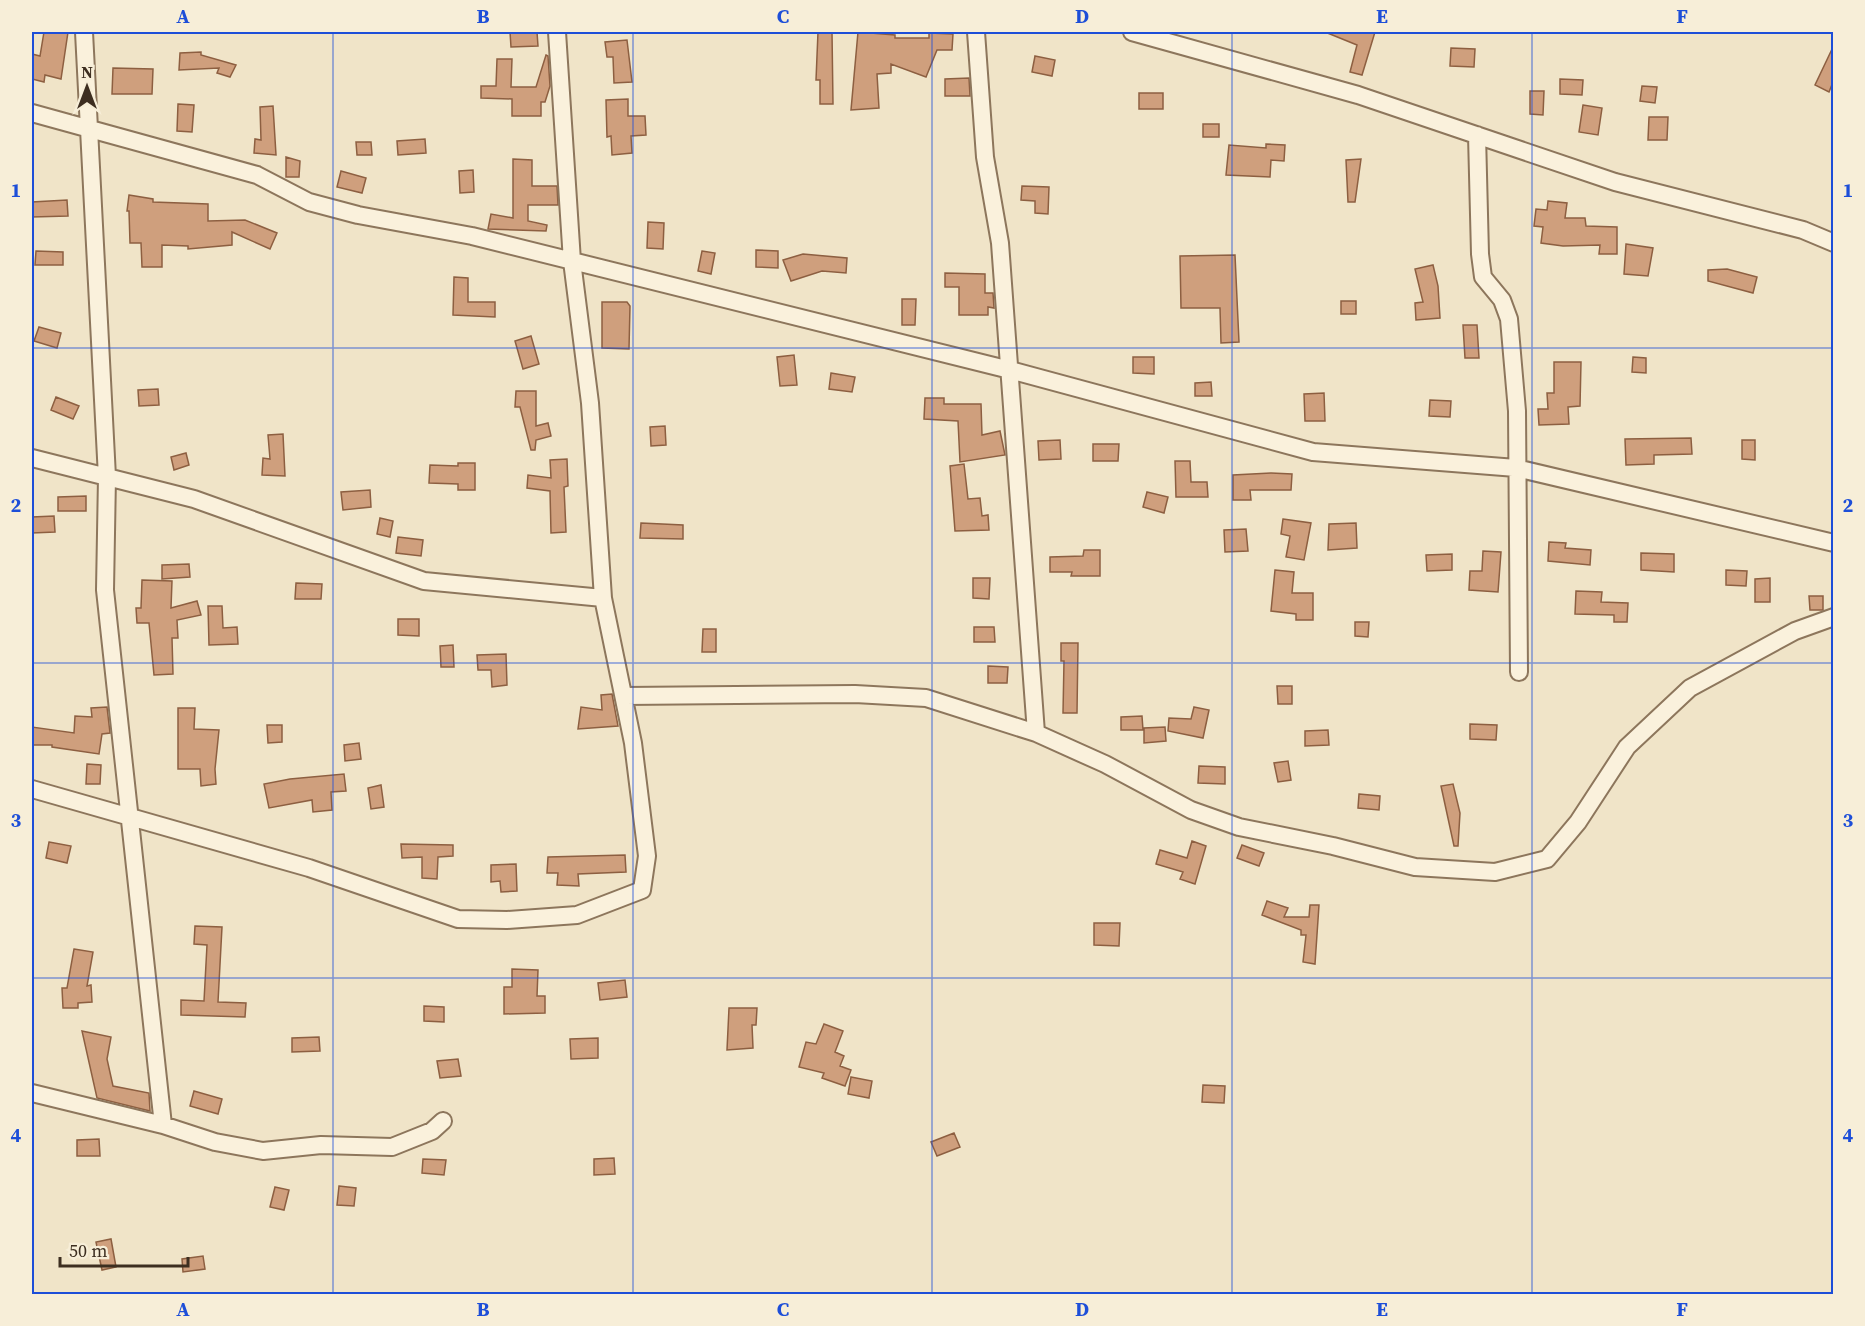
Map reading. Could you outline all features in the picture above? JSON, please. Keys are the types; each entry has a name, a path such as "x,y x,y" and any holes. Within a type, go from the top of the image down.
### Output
{"street":[{"path":"84,32 107,477 105,590 163,1125"},
{"path":"32,789 309,868 458,919 507,920 577,915 642,890 647,856 625,696 603,598 590,403 572,261 557,32"},
{"path":"976,32 985,157 1000,243 1036,733"},
{"path":"1132,32 1358,95 1615,182 1803,230 1833,243"},
{"path":"32,113 257,175 309,202 358,215 472,236 1010,370 1313,452 1516,468 1833,543"},
{"path":"1478,135 1480,254 1483,278 1502,300 1509,319 1517,411 1519,672"},
{"path":"32,458 194,500 424,581 603,598"},
{"path":"625,696 855,694 926,698 1036,733 1105,765 1191,810 1239,827 1333,846 1415,867 1495,872 1547,859 1578,822 1627,747 1690,688 1796,631 1833,617"},
{"path":"32,1093 163,1125 215,1142 263,1151 321,1145 392,1147 432,1131 442,1121"}],"building":[{"path":"44,32 68,32 61,79 45,75 44,82 32,79 32,54 40,56"},
{"path":"510,32 537,32 538,46 511,47"},
{"path":"818,32 832,32 833,104 820,104 820,80 816,80"},
{"path":"858,32 895,35 895,38 929,38 929,33 953,34 952,50 937,50 926,77 891,64 891,73 877,74 879,108 851,110"},
{"path":"1325,32 1375,32 1362,75 1350,72 1357,45"},
{"path":"627,40 632,82 614,83 613,57 607,57 605,42"},
{"path":"1833,47 1833,82 1829,92 1815,85"},
{"path":"1451,48 1475,49 1474,67 1450,66"},
{"path":"201,52 201,55 236,65 230,77 217,73 219,68 179,70 180,53"},
{"path":"546,55 548,56 550,86 545,102 541,102 541,116 512,116 512,99 481,98 481,86 496,86 497,59 512,59 511,87 536,87"},
{"path":"1035,56 1055,60 1052,76 1032,72"},
{"path":"113,68 153,69 152,94 112,94"},
{"path":"969,78 970,96 945,96 945,79"},
{"path":"1560,79 1583,80 1582,95 1560,94"},
{"path":"1642,86 1657,87 1655,103 1640,101"},
{"path":"1530,91 1544,91 1543,115 1530,114"},
{"path":"1139,93 1163,93 1163,109 1139,109"},
{"path":"628,99 628,116 645,116 646,135 631,136 632,153 612,155 611,136 607,137 606,100"},
{"path":"178,104 194,105 192,132 177,131"},
{"path":"1583,105 1602,108 1598,135 1579,132"},
{"path":"273,106 276,155 254,153 255,139 261,140 260,107"},
{"path":"1649,117 1668,117 1667,140 1648,140"},
{"path":"1203,124 1219,124 1219,137 1203,137"},
{"path":"425,139 426,153 398,155 397,141"},
{"path":"356,142 371,142 372,155 357,155"},
{"path":"1266,144 1285,145 1284,161 1271,160 1270,177 1226,175 1229,145 1266,148"},
{"path":"286,157 300,161 299,177 286,177"},
{"path":"513,159 532,160 532,186 557,186 558,205 528,205 528,221 547,225 546,231 488,229 491,214 513,218"},
{"path":"1361,159 1355,202 1348,202 1346,160"},
{"path":"473,170 474,192 460,193 459,171"},
{"path":"341,171 366,178 362,193 337,187"},
{"path":"1022,186 1049,187 1048,214 1035,213 1035,201 1021,200"},
{"path":"129,195 153,199 153,202 208,204 208,221 245,220 277,233 270,249 232,232 232,245 188,249 188,246 162,245 162,267 142,267 141,243 130,243 129,211 127,211"},
{"path":"67,200 68,216 32,217 32,202"},
{"path":"1548,201 1567,203 1565,218 1585,218 1586,226 1617,227 1617,254 1599,254 1600,245 1563,246 1541,243 1543,227 1534,226 1536,209 1547,210"},
{"path":"648,222 664,223 663,249 647,248"},
{"path":"1626,244 1653,248 1648,276 1624,274"},
{"path":"756,250 778,251 778,268 756,267"},
{"path":"36,251 63,252 63,265 35,265"},
{"path":"702,251 715,253 711,274 698,271"},
{"path":"803,254 847,258 846,273 822,271 791,281 783,260"},
{"path":"1235,255 1239,342 1221,343 1220,308 1181,308 1180,256"},
{"path":"1433,265 1438,286 1440,318 1416,320 1415,303 1423,302 1415,269"},
{"path":"1727,269 1757,277 1753,293 1708,281 1708,270"},
{"path":"945,273 985,274 985,293 993,293 994,308 988,307 988,315 959,315 959,287 945,287"},
{"path":"454,277 468,278 468,302 495,302 495,317 453,315"},
{"path":"902,299 916,299 915,325 902,325"},
{"path":"1341,301 1356,301 1356,314 1341,314"},
{"path":"602,302 627,302 630,306 629,349 602,348"},
{"path":"1463,325 1477,325 1479,358 1465,358"},
{"path":"39,327 61,333 57,348 34,341"},
{"path":"531,336 539,364 523,369 515,341"},
{"path":"794,355 797,385 780,386 777,357"},
{"path":"1133,357 1154,357 1154,374 1133,373"},
{"path":"1633,357 1646,358 1646,373 1632,372"},
{"path":"1554,362 1581,362 1580,406 1568,407 1569,424 1539,425 1538,409 1548,409 1547,393 1554,393"},
{"path":"831,373 855,377 852,392 829,389"},
{"path":"1211,382 1212,396 1195,396 1195,383"},
{"path":"158,389 159,405 139,406 138,390"},
{"path":"516,391 536,391 536,426 548,423 551,436 536,440 535,450 531,450 520,407 515,407"},
{"path":"1324,393 1325,421 1305,421 1304,394"},
{"path":"56,397 79,406 73,419 51,410"},
{"path":"925,398 944,398 944,404 981,404 982,435 1000,431 1005,455 960,462 958,421 924,419"},
{"path":"1430,400 1451,401 1450,417 1429,416"},
{"path":"665,426 666,445 651,446 650,427"},
{"path":"283,434 285,476 262,475 263,458 270,459 268,435"},
{"path":"1691,438 1692,454 1654,455 1654,464 1626,465 1625,439"},
{"path":"1060,440 1061,459 1039,460 1038,441"},
{"path":"1742,440 1755,440 1755,460 1742,459"},
{"path":"1093,444 1119,444 1118,461 1093,461"},
{"path":"186,453 189,465 174,470 171,457"},
{"path":"567,459 568,486 564,487 566,532 551,533 550,491 527,488 528,475 551,478 550,460"},
{"path":"1175,461 1190,461 1191,482 1207,482 1208,497 1176,497"},
{"path":"458,463 475,463 475,490 458,490 458,484 429,483 430,465 458,466"},
{"path":"964,464 968,499 980,498 982,516 988,515 989,530 955,531 950,466"},
{"path":"1292,474 1291,490 1250,490 1251,500 1233,500 1233,475"},
{"path":"370,490 371,507 343,510 341,492"},
{"path":"1147,492 1168,497 1164,513 1143,507"},
{"path":"86,496 86,511 58,511 58,497"},
{"path":"54,516 55,532 32,533 32,517"},
{"path":"380,518 393,521 390,537 377,534"},
{"path":"1283,519 1311,523 1304,560 1286,557 1290,536 1281,534"},
{"path":"641,523 683,525 683,539 640,538"},
{"path":"1356,523 1357,548 1328,550 1329,524"},
{"path":"1246,529 1248,551 1225,552 1224,530"},
{"path":"398,537 423,540 421,556 396,553"},
{"path":"1549,542 1566,543 1565,548 1591,550 1590,565 1548,561"},
{"path":"1084,550 1100,550 1100,576 1071,576 1072,572 1050,572 1050,557 1083,556"},
{"path":"1483,551 1501,552 1498,592 1469,590 1470,571 1482,571"},
{"path":"1641,553 1674,554 1674,572 1641,570"},
{"path":"1452,554 1452,570 1427,571 1426,555"},
{"path":"189,564 190,577 162,579 162,565"},
{"path":"1275,570 1294,572 1292,593 1313,593 1313,620 1296,620 1296,614 1271,611"},
{"path":"1726,570 1747,571 1746,586 1726,585"},
{"path":"973,578 990,578 989,599 973,598"},
{"path":"1770,578 1770,602 1755,602 1755,579"},
{"path":"142,580 172,581 171,608 197,601 201,615 177,620 178,638 172,638 173,674 154,675 149,623 137,623 136,608 141,608"},
{"path":"296,583 322,584 321,599 295,599"},
{"path":"1576,591 1602,592 1601,602 1628,603 1627,622 1614,622 1614,615 1575,614"},
{"path":"1809,596 1823,596 1823,610 1810,610"},
{"path":"208,606 222,606 223,628 237,627 238,644 209,645"},
{"path":"398,619 419,619 419,636 398,635"},
{"path":"1355,622 1369,622 1368,637 1355,636"},
{"path":"974,627 994,627 995,642 974,642"},
{"path":"703,629 716,629 716,652 702,652"},
{"path":"1061,643 1078,643 1077,713 1063,713 1064,661 1061,661"},
{"path":"453,645 454,667 441,667 440,646"},
{"path":"506,654 507,685 492,687 491,670 478,670 477,655"},
{"path":"988,666 1008,667 1007,683 988,683"},
{"path":"1277,686 1292,686 1292,704 1278,704"},
{"path":"612,694 618,726 578,729 581,707 602,710 601,695"},
{"path":"107,707 110,733 102,734 99,754 52,747 52,745 32,745 32,727 74,733 75,716 92,717 91,708"},
{"path":"1194,707 1209,710 1203,738 1168,731 1169,718 1191,719"},
{"path":"178,708 195,708 194,729 219,730 215,769 216,784 201,786 200,769 178,769"},
{"path":"1142,716 1143,730 1121,730 1121,717"},
{"path":"1470,724 1497,725 1496,740 1470,739"},
{"path":"267,725 282,725 282,742 268,743"},
{"path":"1165,727 1166,741 1144,743 1144,728"},
{"path":"1328,730 1329,745 1305,746 1305,731"},
{"path":"359,743 361,759 345,761 344,745"},
{"path":"1288,761 1291,780 1278,782 1274,763"},
{"path":"87,764 101,765 100,784 86,784"},
{"path":"1199,766 1225,767 1225,784 1198,783"},
{"path":"344,774 346,791 331,792 332,810 313,812 312,800 269,808 264,784"},
{"path":"1453,784 1460,813 1458,846 1454,846 1441,786"},
{"path":"381,785 384,807 371,809 368,788"},
{"path":"1359,794 1380,796 1379,810 1358,808"},
{"path":"1192,841 1206,846 1195,884 1180,879 1183,872 1156,864 1160,850 1187,858"},
{"path":"49,842 71,846 67,863 46,858"},
{"path":"401,844 453,845 453,856 438,857 437,879 422,878 422,857 402,858"},
{"path":"1242,845 1264,853 1259,866 1237,858"},
{"path":"625,855 626,872 578,874 579,886 557,885 558,873 547,873 548,857"},
{"path":"516,864 517,891 501,892 500,881 491,882 491,865"},
{"path":"1267,901 1288,908 1284,917 1309,917 1310,905 1319,905 1315,964 1303,962 1306,935 1301,935 1301,930 1262,915"},
{"path":"1094,923 1120,923 1119,946 1094,945"},
{"path":"195,926 222,927 218,1002 246,1003 245,1017 181,1015 181,1000 204,1001 207,945 194,944"},
{"path":"74,949 93,952 87,986 91,985 92,1002 78,1003 78,1008 63,1008 62,988 67,988"},
{"path":"512,969 538,970 537,996 545,996 545,1013 504,1014 504,987 512,987"},
{"path":"625,980 627,997 600,1000 598,983"},
{"path":"424,1006 444,1007 444,1022 424,1021"},
{"path":"729,1008 757,1008 756,1025 752,1025 753,1048 727,1050"},
{"path":"824,1024 843,1031 835,1052 844,1056 840,1066 851,1070 845,1086 822,1078 824,1073 799,1067 806,1042 816,1044"},
{"path":"82,1031 111,1037 107,1059 113,1086 149,1093 150,1111 97,1098"},
{"path":"319,1037 320,1051 292,1052 292,1038"},
{"path":"598,1038 598,1058 571,1059 570,1039"},
{"path":"458,1059 461,1076 440,1078 437,1061"},
{"path":"851,1077 872,1081 869,1098 848,1094"},
{"path":"1203,1085 1225,1086 1224,1103 1202,1102"},
{"path":"194,1091 222,1099 218,1114 190,1106"},
{"path":"954,1133 960,1147 937,1156 931,1142"},
{"path":"99,1139 100,1156 77,1156 77,1140"},
{"path":"614,1158 615,1174 594,1175 594,1159"},
{"path":"423,1159 446,1160 444,1175 422,1173"},
{"path":"339,1186 356,1188 354,1206 337,1205"},
{"path":"275,1187 289,1190 284,1210 270,1207"},
{"path":"111,1239 116,1267 102,1270 96,1242"},
{"path":"203,1256 205,1269 183,1272 182,1259"}]}
